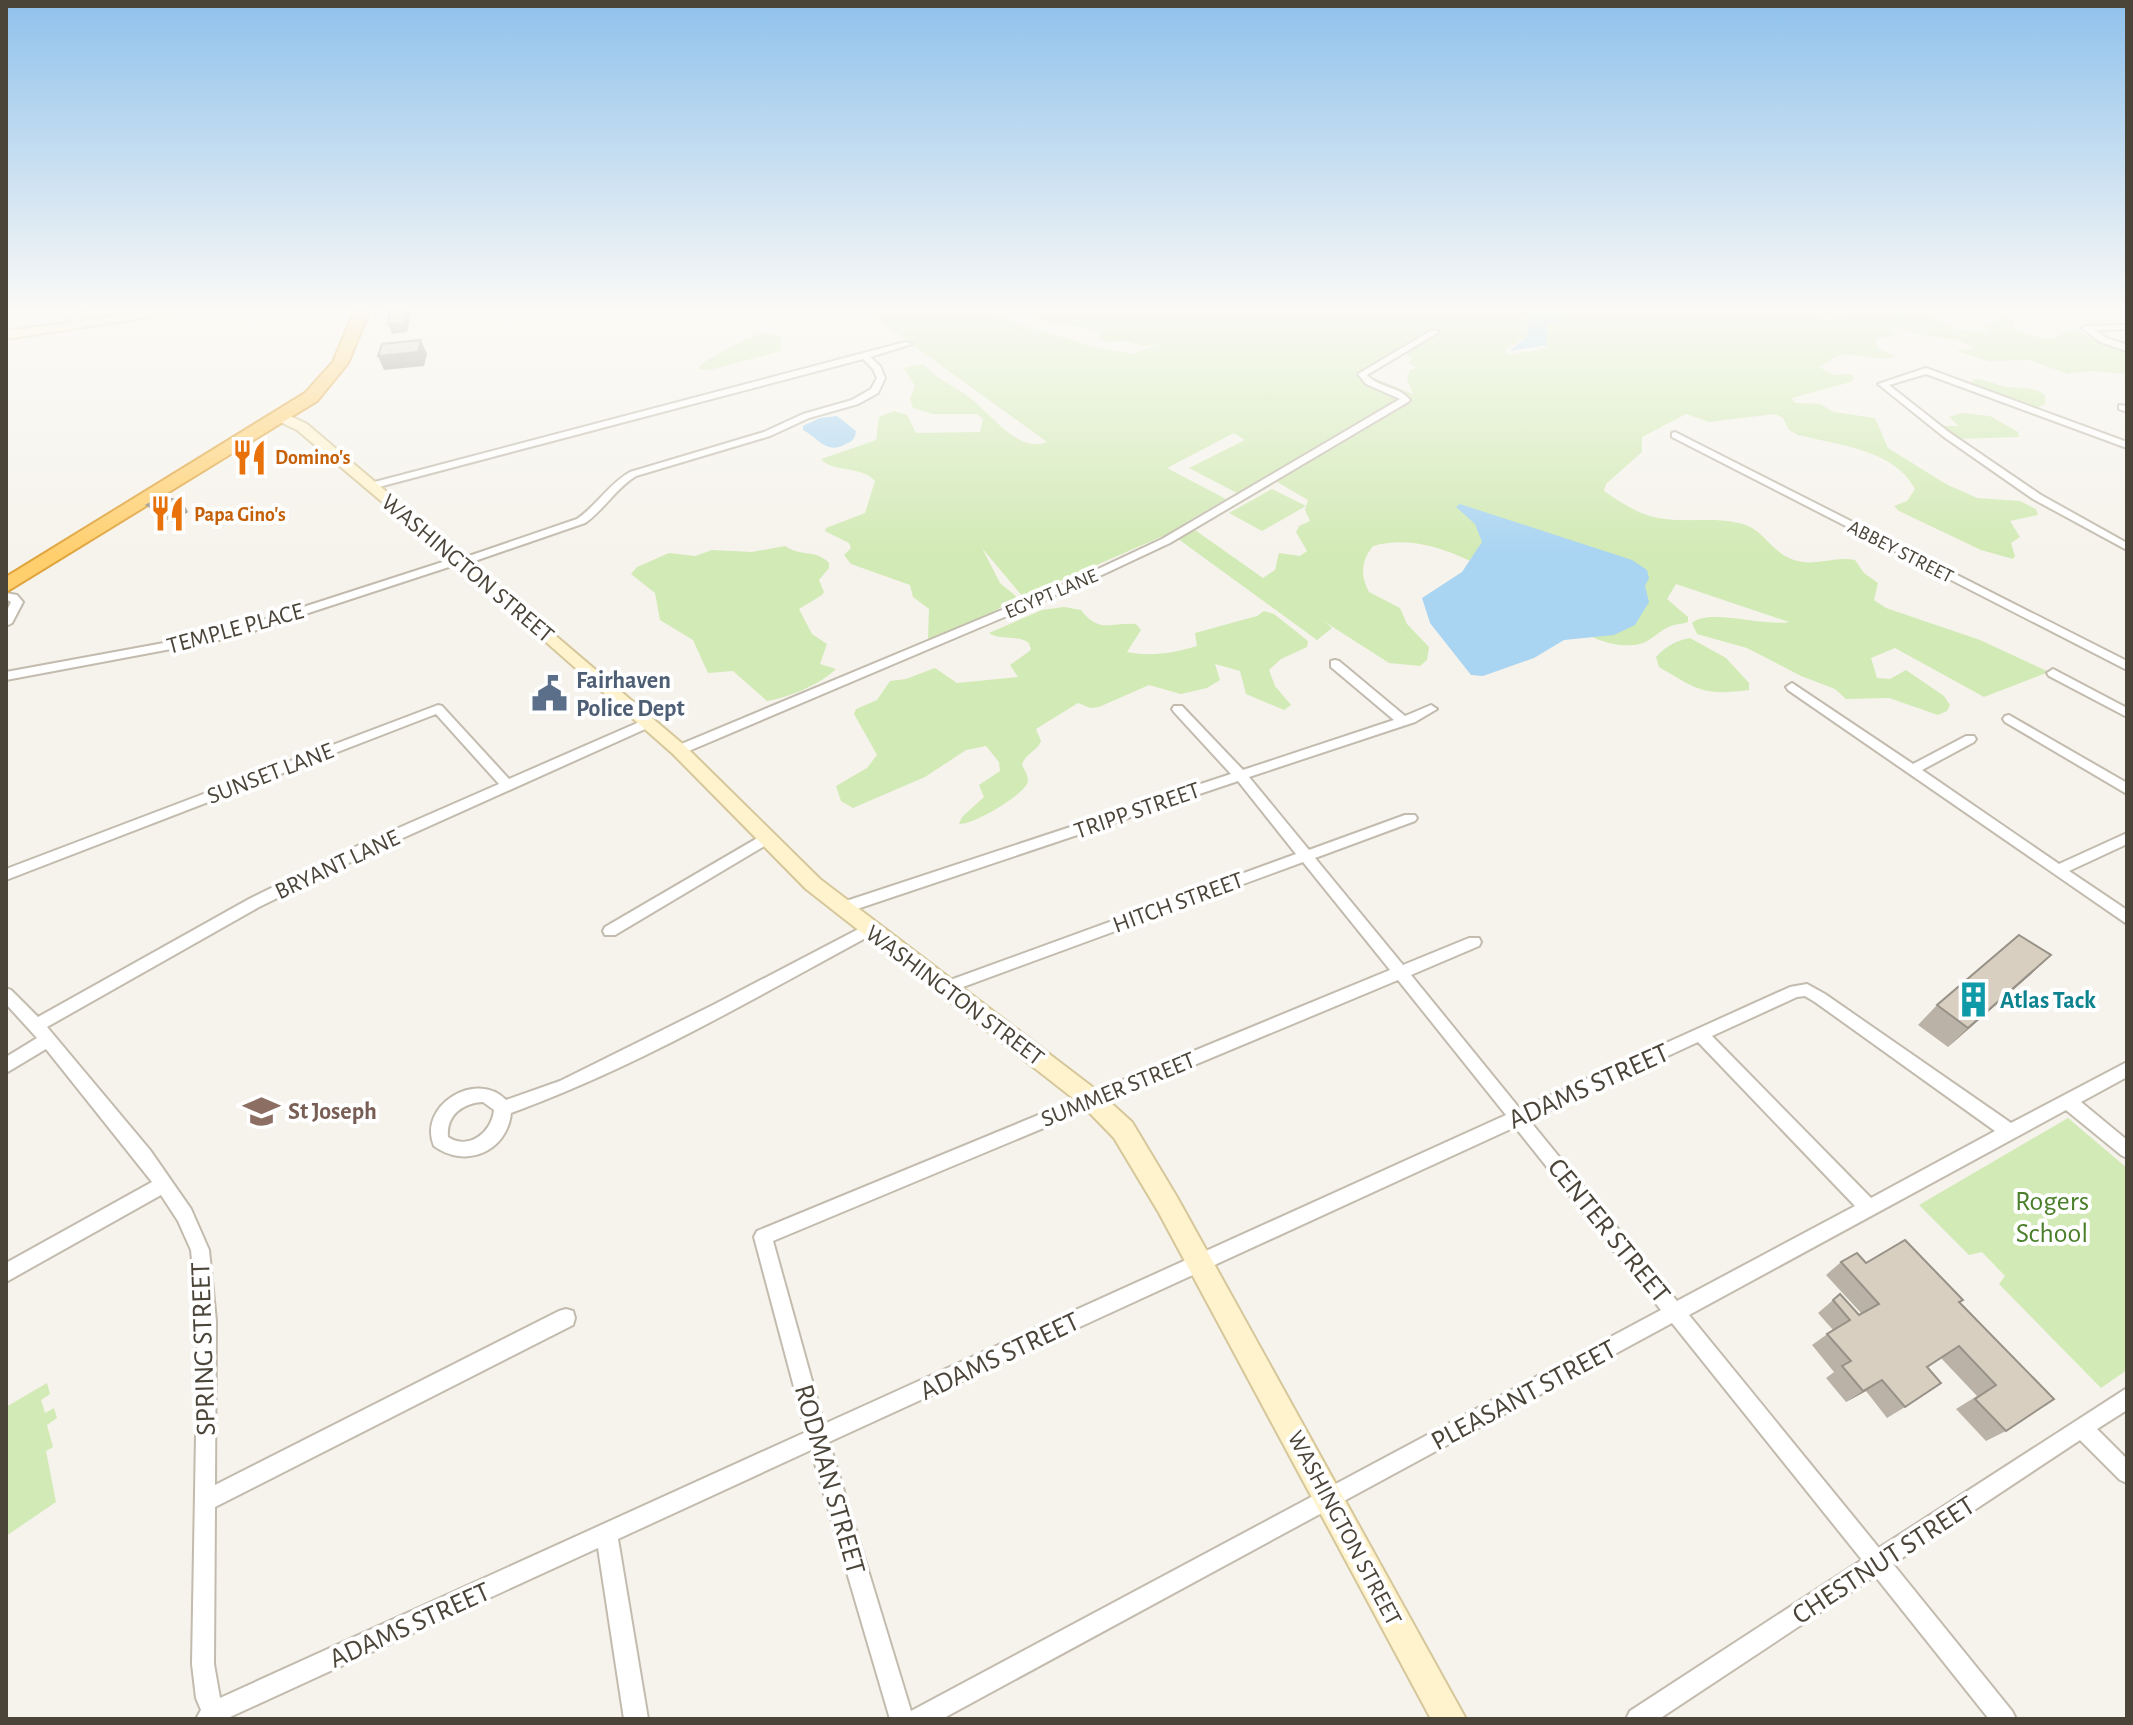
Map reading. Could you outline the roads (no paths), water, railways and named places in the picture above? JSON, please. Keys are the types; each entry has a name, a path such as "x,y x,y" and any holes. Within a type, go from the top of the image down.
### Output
{"highway":[{"path":"281,417 301,392"},
{"path":"6,586 281,417 316,392"}],"main road":[{"name":"WASHINGTON STREET","path":"281,417 302,427 679,750 766,838 842,908 1091,1099 1134,1145 1449,1719"}],"street":[{"path":"371,486 726,392"},
{"name":"TEMPLE PLACE","path":"6,676 231,634 460,561 581,521 597,510 613,487 633,474 775,432 806,416 861,400 871,392"},
{"name":"EGYPT LANE","path":"679,750 1072,585 1166,541 1405,400 1395,392"},
{"path":"1892,392 1936,428 2037,497 2127,547"},
{"path":"1984,392 2127,445"},
{"name":"ABBEY STREET","path":"1675,435 2127,666"},
{"path":"6,596 17,599 7,617"},
{"path":"1335,664 1403,721"},
{"path":"2053,673 2127,713"},
{"path":"1792,687 2127,918"},
{"name":"SUNSET LANE","path":"6,875 438,709 508,786"},
{"name":"CENTER STREET","path":"1178,709 1305,855 2004,1719"},
{"name":"TRIPP STREET","path":"842,908 1403,721 1431,709"},
{"path":"2009,719 2127,789"},
{"name":"BRYANT LANE","path":"6,1066 42,1032 254,903 360,851 648,723"},
{"path":"1914,769 1970,739"},
{"name":"HITCH STREET","path":"947,987 1410,818"},
{"path":"610,931 766,838"},
{"path":"2059,870 2127,838"},
{"path":"503,1108 565,1086 719,1010 870,929"},
{"name":"SUMMER STREET","path":"763,1237 1474,942"},
{"name":"ADAMS STREET","path":"214,1717 1791,992 1803,989 1820,998 2010,1132"},
{"name":"SPRING STREET","path":"6,994 42,1032 164,1184 194,1232 204,1270 207,1321 203,1664 207,1698 214,1717"},
{"path":"1700,1034 1868,1207"},
{"name":"PLEASANT STREET","path":"919,1719 2127,1069"},
{"path":"2068,1102 2127,1150"},
{"path":"6,1273 164,1184"},
{"name":"RODMAN STREET","path":"763,1237 818,1438 902,1719"},
{"path":"204,1502 566,1318"},
{"name":"CHESTNUT STREET","path":"1638,1719 2127,1398"},
{"path":"2082,1428 2127,1473"},
{"path":"607,1534 636,1719"}],"water":[{"path":"837,416 856,431 853,440 844,445 832,448 803,430 803,426 820,418"},
{"path":"1460,504 1632,560 1647,570 1649,578 1645,586 1649,602 1635,625 1614,635 1564,640 1534,658 1483,676 1471,675 1430,623 1422,598 1462,572 1482,542 1475,524 1456,507"}],"place":[{"name":"Domino's","path":"249,457"},
{"name":"Papa Gino's","path":"168,514"},
{"name":"Fairhaven Police Dept","path":"550,694"},
{"name":"Atlas Tack","path":"1974,1000"},
{"name":"St Joseph","path":"262,1111"}],"park label":[{"name":"Rogers School","path":"2052,1216"}]}
